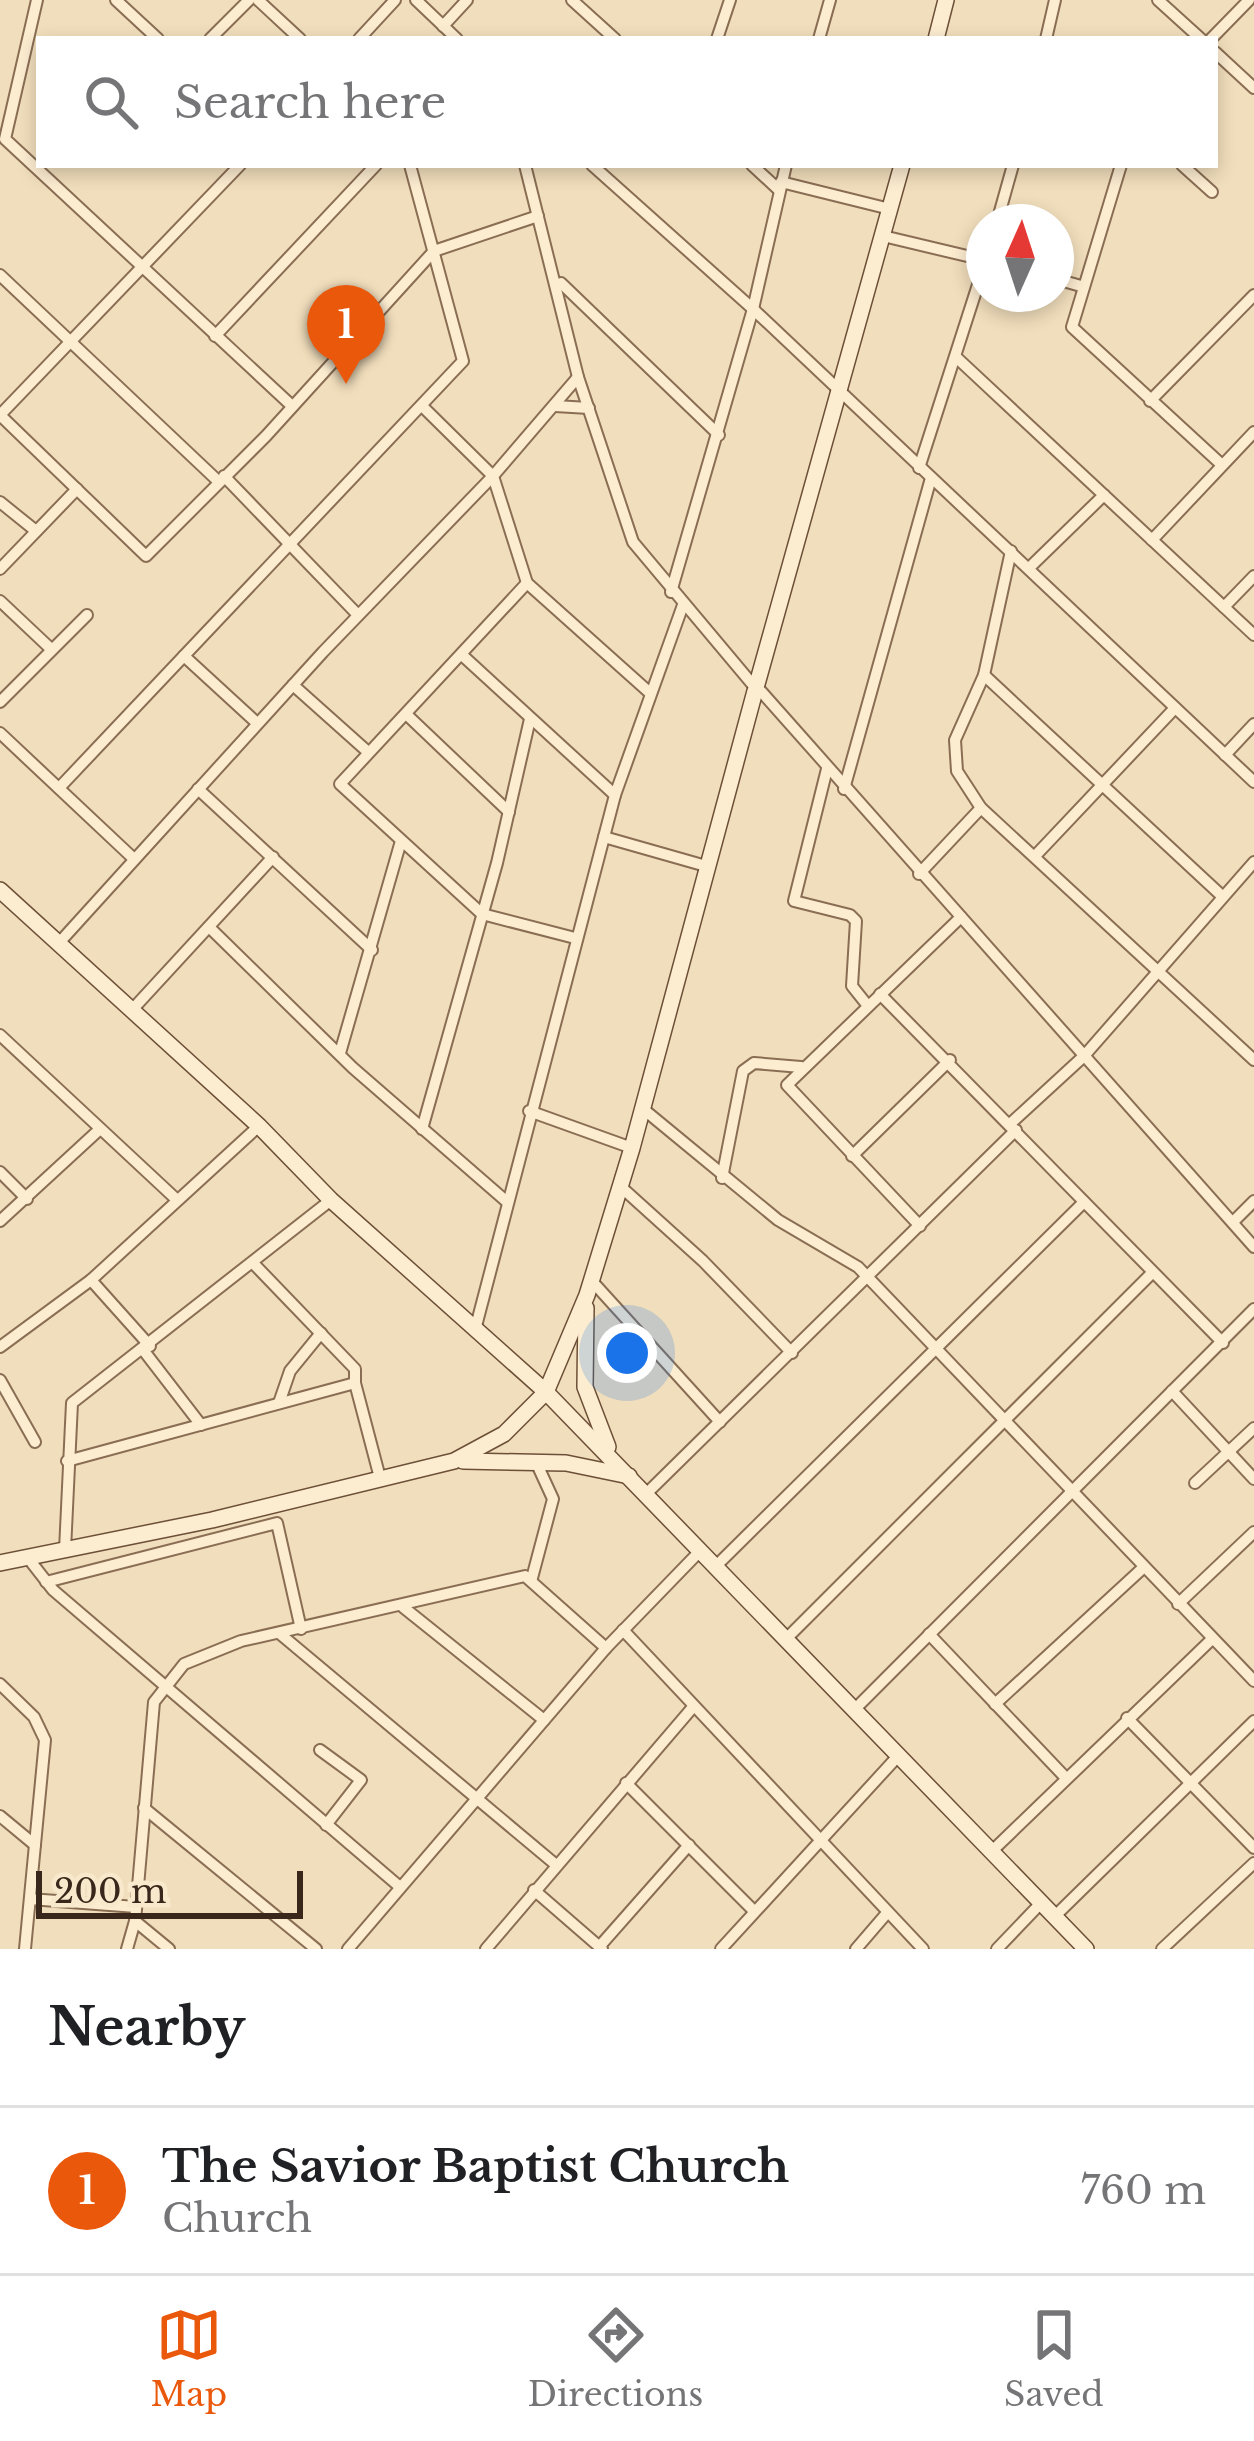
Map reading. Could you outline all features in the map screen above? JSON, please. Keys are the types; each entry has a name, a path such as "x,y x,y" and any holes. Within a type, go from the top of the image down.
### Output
{"street":[{"path":"36,168 3,136 37,0"},
{"path":"116,0 155,36"},
{"path":"213,36 249,0"},
{"path":"258,0 297,36"},
{"path":"361,36 395,0"},
{"path":"416,0 454,36"},
{"path":"443,26 467,0"},
{"path":"572,0 612,36"},
{"path":"820,36 830,0"},
{"path":"937,36 946,0"},
{"path":"1047,36 1055,0"},
{"path":"1158,0 1198,36"},
{"path":"1214,36 1249,0"},
{"path":"718,36 728,2"},
{"path":"1218,55 1254,88"},
{"path":"36,168 291,405"},
{"path":"237,168 0,415 146,556 434,251 538,216"},
{"path":"215,336 373,168"},
{"path":"59,788 464,358 411,168"},
{"path":"526,168 558,280 578,377 633,542 844,789 1254,1247"},
{"path":"596,168 753,309 839,396 1011,550 1254,782"},
{"path":"756,168 780,186 890,209"},
{"path":"671,592 753,309 785,168"},
{"path":"454,1461 504,1434 547,1393 589,1288 632,1148 901,168"},
{"path":"1002,204 1012,168"},
{"path":"1120,168 1081,286 1073,332 1222,465"},
{"path":"1185,168 1212,192"},
{"path":"883,236 966,257"},
{"path":"0,275 290,543 358,615"},
{"path":"558,280 719,435"},
{"path":"1074,284 1081,286"},
{"path":"1150,401 1254,295"},
{"path":"919,468 970,312"},
{"path":"957,358 1254,634"},
{"path":"58,944 257,723 494,476 578,377"},
{"path":"422,406 494,476 527,583 650,693"},
{"path":"555,406 589,408"},
{"path":"1152,540 1254,431"},
{"path":"844,789 931,478"},
{"path":"0,569 77,489"},
{"path":"1029,568 1104,495"},
{"path":"0,502 36,531"},
{"path":"1011,550 984,676 955,740 962,783 981,808 1254,1060"},
{"path":"1224,607 1254,575"},
{"path":"527,583 340,784 482,914 575,938"},
{"path":"0,601 51,650"},
{"path":"475,1330 615,796 683,605"},
{"path":"0,702 87,615"},
{"path":"462,655 615,796"},
{"path":"184,656 257,723"},
{"path":"984,676 1222,896"},
{"path":"293,685 368,752"},
{"path":"1035,856 1175,709"},
{"path":"406,715 509,812"},
{"path":"422,1129 530,719"},
{"path":"1225,755 1254,724"},
{"path":"0,733 134,860"},
{"path":"827,769 794,901 850,915 856,921 853,986 868,1006"},
{"path":"199,789 372,950"},
{"path":"920,874 981,808"},
{"path":"604,837 706,866"},
{"path":"340,1053 401,841"},
{"path":"131,1011 274,857"},
{"path":"647,1493 869,1279 1084,1056 1254,862"},
{"path":"0,890 259,1126 331,1200 547,1393 1086,1949"},
{"path":"920,1226 789,1090 788,1080 961,917"},
{"path":"209,928 422,1129 506,1201"},
{"path":"880,994 950,1060 1223,1343"},
{"path":"0,1035 176,1199"},
{"path":"852,1156 950,1060"},
{"path":"722,1178 742,1071 754,1063 802,1067"},
{"path":"642,1108 722,1178 869,1279 1253,1679"},
{"path":"529,1111 632,1148"},
{"path":"0,1347 91,1280 259,1126"},
{"path":"0,1221 100,1129"},
{"path":"0,1172 26,1198"},
{"path":"620,1186 792,1353"},
{"path":"65,1550 72,1403 147,1349 331,1200"},
{"path":"1233,1222 1254,1201"},
{"path":"717,1565 1084,1202"},
{"path":"253,1263 356,1370 355,1383 380,1478"},
{"path":"787,1638 1152,1274"},
{"path":"91,1280 201,1425"},
{"path":"589,1288 720,1422"},
{"path":"589,1288 585,1387 615,1461"},
{"path":"855,1709 1254,1309"},
{"path":"279,1402 290,1371 320,1333"},
{"path":"0,1380 35,1442"},
{"path":"67,1461 355,1383"},
{"path":"1172,1391 1254,1479"},
{"path":"1195,1483 1254,1428"},
{"path":"0,1563 454,1461 536,1462 630,1477"},
{"path":"532,1578 553,1499 536,1462"},
{"path":"46,1582 277,1523 301,1629"},
{"path":"1178,1604 1254,1532"},
{"path":"348,1949 606,1648 701,1550"},
{"path":"28,1558 46,1582 162,1685 400,1887"},
{"path":"995,1704 1144,1567"},
{"path":"128,1949 136,1914 154,1702 162,1685 200,1654 532,1578"},
{"path":"532,1578 606,1648"},
{"path":"403,1606 544,1720"},
{"path":"623,1630 923,1949"},
{"path":"279,1633 555,1864"},
{"path":"928,1634 1065,1777"},
{"path":"992,1851 1211,1640"},
{"path":"0,1684 34,1717 45,1740 25,1949"},
{"path":"486,1949 693,1707"},
{"path":"1127,1718 1254,1848"},
{"path":"1055,1916 1254,1721"},
{"path":"320,1750 361,1780 326,1825"},
{"path":"721,1949 899,1755"},
{"path":"626,1783 754,1911"},
{"path":"144,1808 316,1949"},
{"path":"0,1816 35,1845"},
{"path":"534,1890 600,1948 689,1845"},
{"path":"1162,1949 1254,1863"},
{"path":"30,1899 136,1914 169,1949"},
{"path":"998,1949 1041,1903"},
{"path":"856,1949 887,1913"}],"place":[{"name":"The Savior Baptist Church","path":"346,384"}]}
